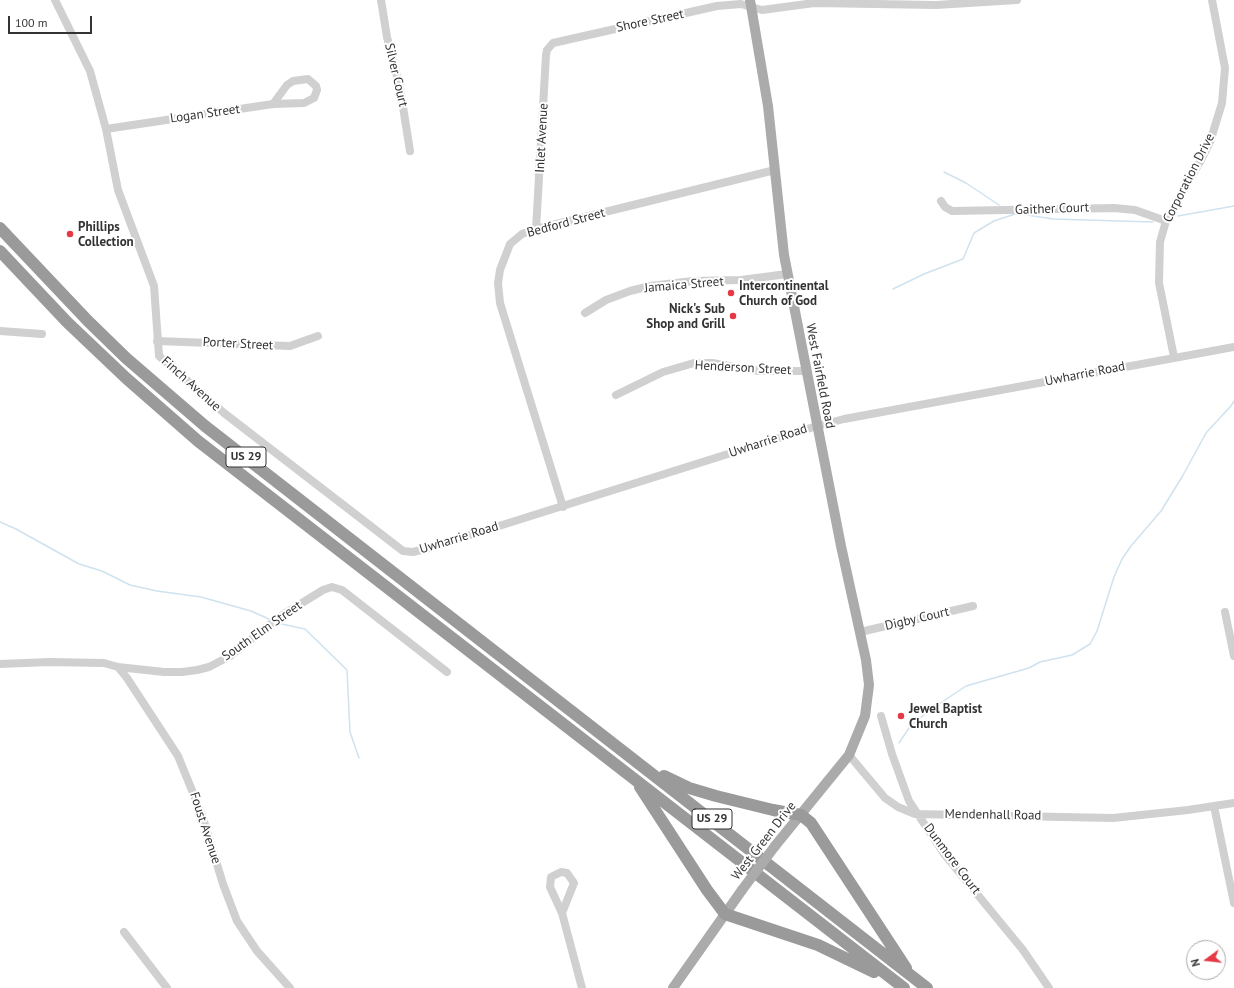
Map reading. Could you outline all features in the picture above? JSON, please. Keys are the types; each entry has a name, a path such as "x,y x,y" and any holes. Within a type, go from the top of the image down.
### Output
{"highway":[{"name":"US 29","path":"0,228 88,321 126,358 205,426 927,988"},
{"name":"US 29","path":"0,251 67,322 126,378 198,441 904,988"},
{"path":"646,768 689,788 774,810 801,815 811,823 911,976"},
{"path":"634,778 707,890 725,914 818,945 850,959 904,988"}],"main road":[{"name":"West Fairfield Road","path":"751,4 768,102 787,274 868,674 867,706"},
{"name":"West Green Drive","path":"673,988 742,890 849,755 862,726 867,706"}],"street":[{"name":"Finch Avenue","path":"55,0 90,71 106,129 118,190 154,286 157,303 157,341 159,356 183,380 384,538 405,552"},
{"name":"Silver Court","path":"381,0 387,37 400,88 410,151"},
{"name":"Shore Street","path":"548,48 558,41 717,6 751,4 762,10 814,3 936,5 1017,0"},
{"name":"Corporation Drive","path":"1174,357 1159,271 1160,242 1166,221 1201,160 1217,123 1222,103 1226,68 1212,0"},
{"name":"Inlet Avenue","path":"536,229 546,55 548,48"},
{"name":"Logan Street","path":"106,129 273,104 304,103 312,100 317,90 314,82 303,78 293,81 273,104"},
{"name":"Bedford Street","path":"563,507 501,310 498,296 500,270 510,244 522,234 536,229 776,170"},
{"name":"Gaither Court","path":"942,201 945,207 952,211 1082,207 1114,208 1135,210 1166,221"},
{"name":"Jamaica Street","path":"585,313 606,300 630,291 650,286 693,281 741,280 787,274"},
{"path":"0,330 42,334"},
{"name":"Porter Street","path":"157,341 290,346 318,336"},
{"name":"Uwharrie Road","path":"405,552 413,552 429,548 817,426 844,419 1234,347"},
{"name":"Henderson Street","path":"616,395 663,372 694,363 712,363 759,371 806,371"},
{"name":"South Elm Street","path":"0,664 56,662 104,663 118,667 182,672 209,666 241,649 281,616 323,590 332,587 342,590 447,672"},
{"name":"Digby Court","path":"860,632 973,606"},
{"path":"1225,612 1234,656"},
{"name":"Foust Avenue","path":"118,667 127,678 178,756 202,815 223,884 237,921 257,951 290,988"},
{"name":"Dunmore Court","path":"881,716 892,754 909,801 917,814 945,855 1019,945 1049,988"},
{"name":"Mendenhall Road","path":"849,755 885,798 898,807 917,814 1113,818 1234,803"},
{"path":"1214,806 1234,903"},
{"path":"562,913 574,883 567,873 560,872 554,874 549,883 562,913 582,988"},
{"path":"124,932 167,988"}],"waterway":[{"path":"944,172 966,183 999,205"},
{"path":"1178,216 1234,206"},
{"path":"1014,213 1053,219 1153,222"},
{"path":"893,289 924,274 963,259 974,233 994,221 1015,214"},
{"path":"899,743 911,725 966,686 1029,668 1040,662 1072,655 1090,644 1097,631 1114,577 1122,559 1131,546 1161,511 1206,433 1234,401"},
{"path":"0,522 16,529 79,564 102,571 130,585 157,591 201,597 251,611 269,619"},
{"path":"277,623 305,629 347,670 350,732 359,758"}],"place":[{"name":"Phillips Collection","path":"70,234"},
{"name":"Intercontinental Church of God","path":"731,293"},
{"name":"Nick's Sub Shop and Grill","path":"733,316"},
{"name":"Jewel Baptist Church","path":"901,716"}]}
